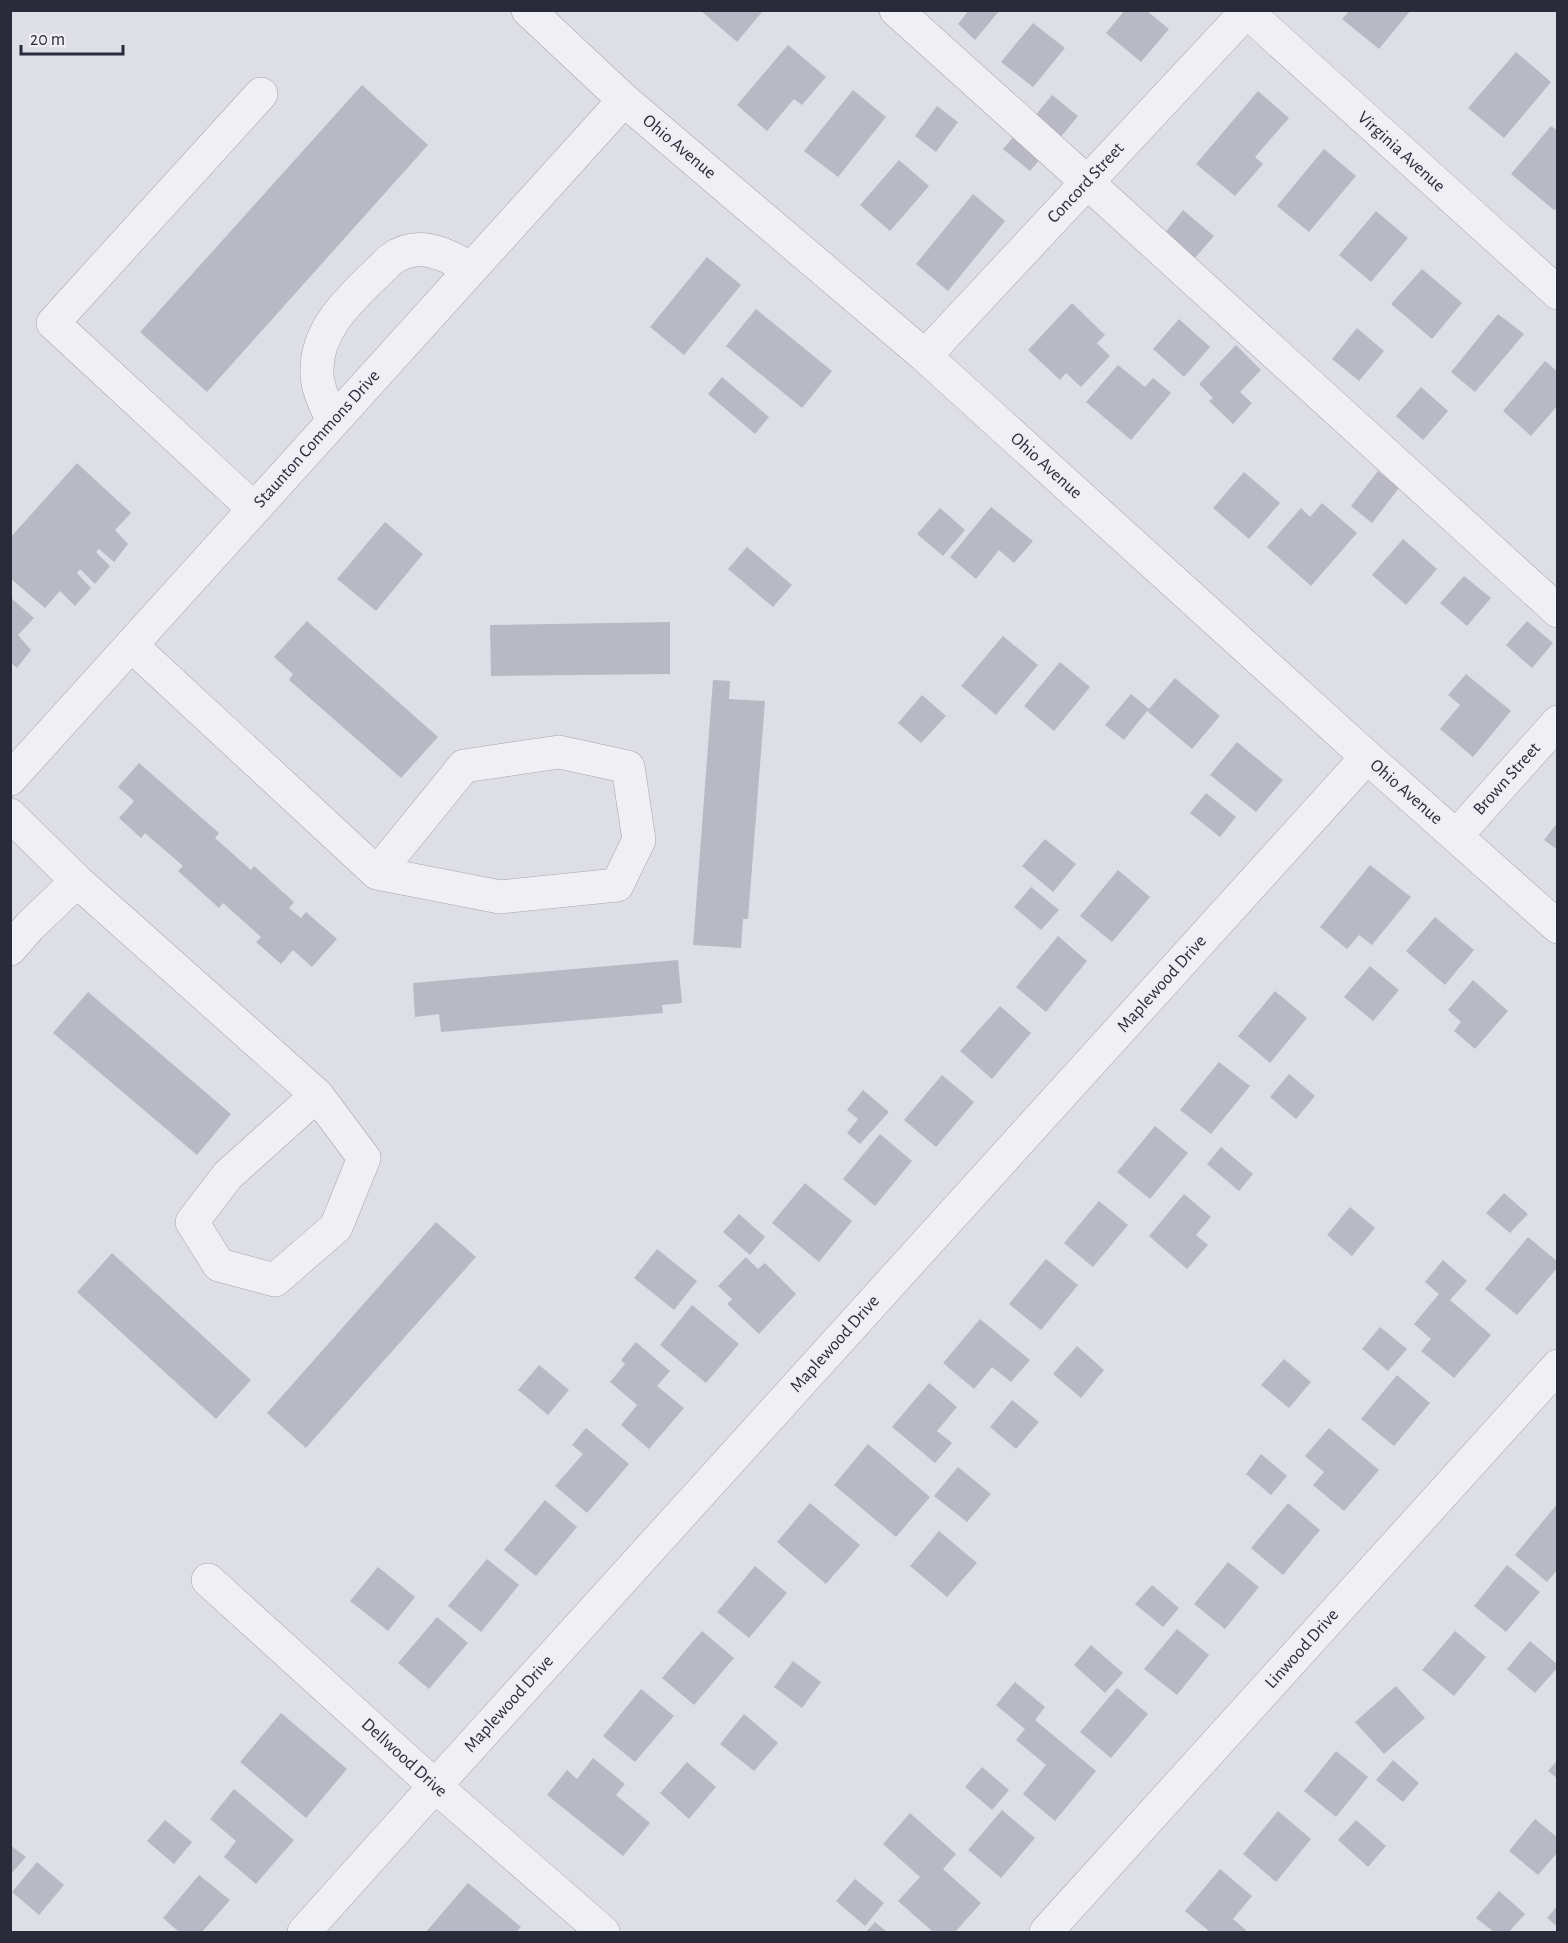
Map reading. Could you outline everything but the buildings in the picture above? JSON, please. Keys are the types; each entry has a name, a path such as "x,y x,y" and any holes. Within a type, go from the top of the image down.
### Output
{"street":[{"name":"Ohio Avenue","path":"528,10 624,100 925,356 1367,758 1557,927"},
{"path":"896,10 1557,611"},
{"name":"Concord Street","path":"925,356 1246,11"},
{"name":"Virginia Avenue","path":"1246,11 1557,293"},
{"path":"254,509 53,323 261,94"},
{"name":"Staunton Commons Drive","path":"10,779 624,100"},
{"path":"333,422 321,393 317,375 321,341 333,319 390,260 400,253 411,250 429,250 447,255 471,268"},
{"path":"131,645 377,873 500,897 616,885 639,840 628,767 559,752 464,766 377,873"},
{"name":"Brown Street","path":"1456,836 1557,722"},
{"name":"Maplewood Drive","path":"304,1932 1367,758"},
{"path":"10,815 77,881 316,1095 364,1158 336,1227 275,1280 219,1265 192,1222 228,1175 316,1095"},
{"path":"10,949 30,926 77,881"},
{"name":"Linwood Drive","path":"1046,1932 1557,1366"},
{"name":"Dellwood Drive","path":"208,1580 435,1786 603,1932"}]}
